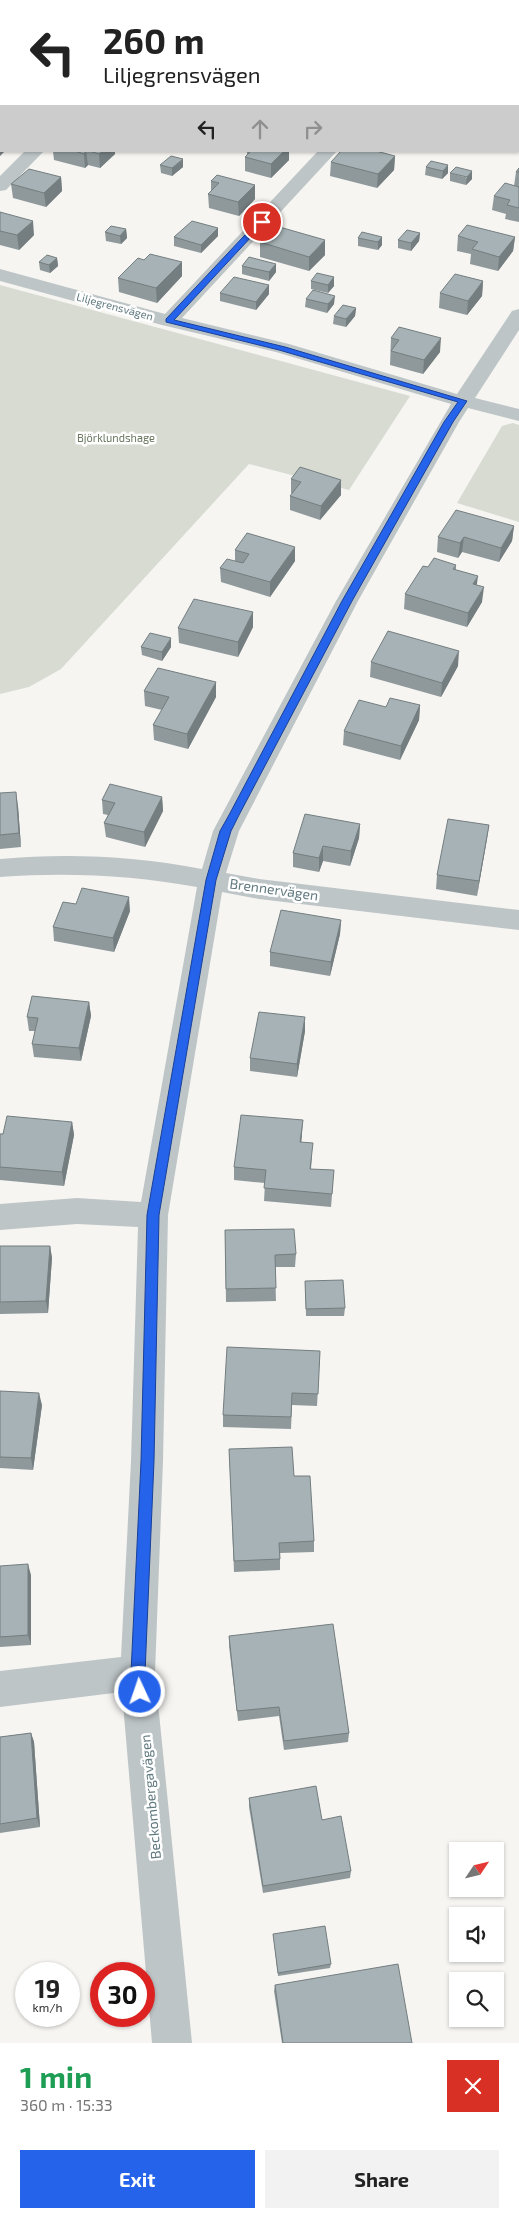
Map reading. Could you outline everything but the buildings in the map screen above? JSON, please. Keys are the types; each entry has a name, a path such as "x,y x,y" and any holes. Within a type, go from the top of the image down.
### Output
{"street":[{"path":"0,186 34,152"},
{"path":"169,321 327,152"},
{"name":"Liljegrensvägen","path":"0,275 169,321 282,348 463,401 519,415"},
{"name":"Beckombergavägen","path":"172,2043 138,1673 147,1461 153,1215 211,880 226,831 347,601 449,422 519,315"},
{"name":"Brennervägen","path":"0,868 58,864 156,870 260,889 519,920"},
{"path":"0,1217 77,1211 153,1215"},
{"path":"0,1689 138,1673"}],"green space":[{"name":"Björklundshage","path":"0,285 410,396 349,490 249,464 61,669 29,687 0,694"},
{"path":"513,423 519,425 519,522 457,503 502,426"}],"route":[{"path":"140,1692 138,1673 147,1461 153,1215 211,880 226,831 234,815 347,601 449,422 463,401 282,348 169,321 262,222"}]}
